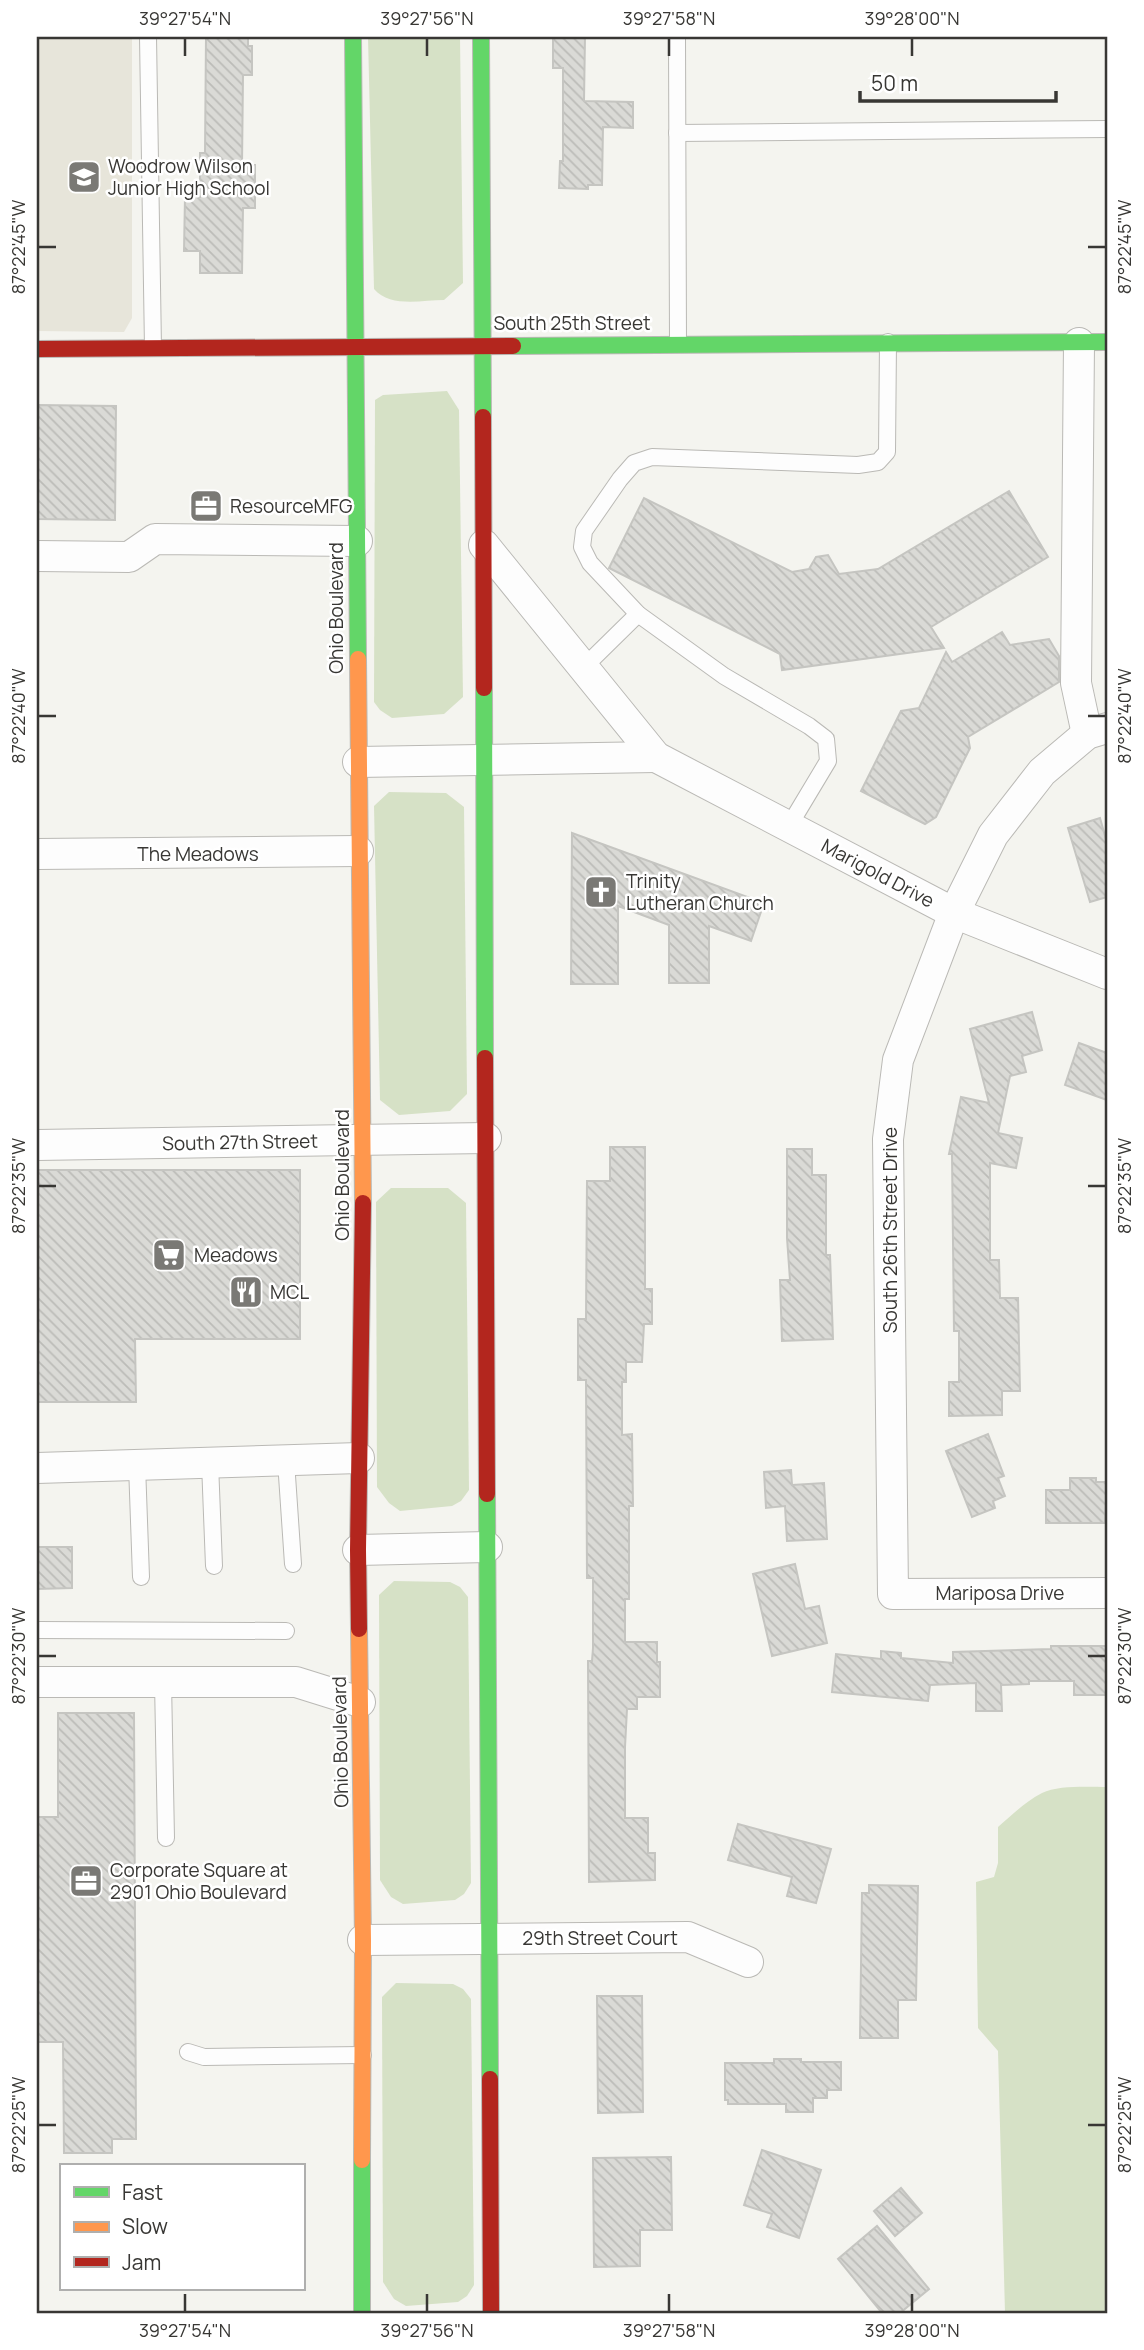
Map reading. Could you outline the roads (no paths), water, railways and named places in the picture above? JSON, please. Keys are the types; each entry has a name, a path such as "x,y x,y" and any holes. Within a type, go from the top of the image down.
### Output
{"street":[{"name":"Ohio Boulevard","path":"353,37 358,851 364,1140 358,1550 363,1940 362,2313"},
{"path":"481,37 491,2313"},
{"name":"South 25th Street","path":"37,349 888,342 1093,343"},
{"path":"1093,343 1076,682 1097,731"},
{"path":"37,556 129,557 155,539 357,541"},
{"name":"Marigold Drive","path":"484,545 656,757 954,914 1107,974"},
{"name":"South 26th Street Drive","path":"893,1594 888,1139 898,1059 954,914 993,835 1042,772 1097,731"},
{"name":"Marigold Drive","path":"358,762 656,757"},
{"name":"The Meadows","path":"37,854 358,851"},
{"name":"South 27th Street","path":"37,1145 486,1138"},
{"path":"37,1468 359,1458"},
{"path":"358,1550 487,1547"},
{"name":"Mariposa Drive","path":"893,1594 1107,1593"},
{"path":"37,1682 296,1682 360,1702"},
{"name":"29th Street Court","path":"363,1940 688,1937 748,1962"}],"lane":[{"path":"148,37 153,348"},
{"path":"677,37 678,344"},
{"path":"677,133 1107,129"},
{"path":"789,826 828,761 827,739 724,676 638,614 590,564 582,547 584,531 634,463 652,457 858,465 878,462 887,452 888,342"},
{"path":"583,668 638,614"},
{"path":"286,1461 293,1564"},
{"path":"210,1463 214,1566"},
{"path":"137,1465 141,1577"},
{"path":"37,1630 286,1631"},
{"path":"163,1682 166,1838"},
{"path":"188,2052 204,2057 363,2055"}],"place":[{"name":"Woodrow Wilson Junior High School","path":"84,177"},
{"name":"ResourceMFG","path":"206,506"},
{"name":"Trinity Lutheran Church","path":"601,892"},
{"name":"Meadows","path":"169,1255"},
{"name":"MCL","path":"246,1292"},
{"name":"Corporate Square at 2901 Ohio Boulevard","path":"86,1881"}]}
